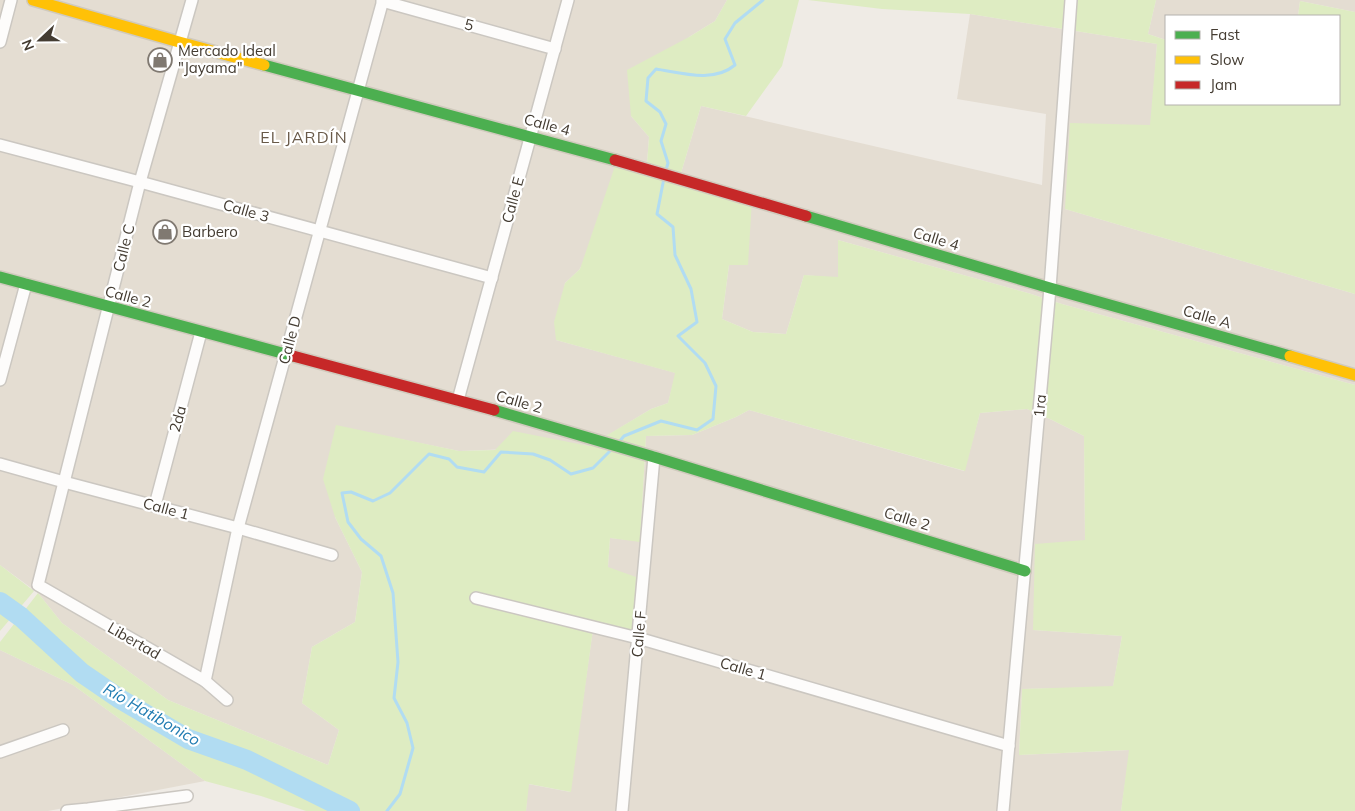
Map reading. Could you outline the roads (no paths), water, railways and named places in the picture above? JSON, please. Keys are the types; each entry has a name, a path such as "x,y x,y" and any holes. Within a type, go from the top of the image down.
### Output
{"street":[{"path":"0,42 11,0"},
{"name":"Calle 4","path":"33,0 179,42 659,172 1050,288"},
{"name":"Calle C","path":"38,585 140,182 192,0"},
{"name":"5","path":"383,0 555,49"},
{"name":"Calle D","path":"204,681 238,528 383,0"},
{"name":"Calle E","path":"458,400 568,0"},
{"name":"1ra","path":"1003,811 1050,288 1071,0"},
{"name":"Calle 3","path":"0,144 492,278"},
{"name":"Calle 2","path":"0,277 458,400 654,457 1025,571"},
{"path":"0,380 26,284"},
{"name":"Calle A","path":"1050,288 1355,375"},
{"name":"2da","path":"155,505 201,332"},
{"name":"Calle F","path":"622,811 654,457"},
{"name":"Calle 1","path":"0,464 332,555"},
{"name":"Libertad","path":"38,585 204,681 227,700"},
{"name":"Calle 1","path":"476,598 638,638 1009,746"},
{"path":"0,752 63,730"},
{"path":"67,811 88,810 187,796"}],"waterway":[{"path":"666,170 668,163 661,141 666,124 660,112 646,101 648,78 656,69 697,75 717,74 727,71 735,65 725,39 735,23 763,0"},
{"path":"619,442 624,436 661,421 697,430 713,419 716,386 705,363 678,336 697,322 691,289 675,255 673,227 657,214 664,178"},
{"path":"387,811 400,794 413,748 407,723 394,698 398,662 393,593 381,556 361,539 348,522 342,493 351,492 373,501 390,493 429,454 449,459 457,467 484,472 501,452 533,454 550,460 571,474 593,468 611,450"},
{"name":"Río Hatibonico","path":"0,602 21,617 82,673 120,699 188,739 247,760 350,811"}],"place":[{"name":"Mercado Ideal \"Jayama\"","path":"160,60"},
{"name":"Barbero","path":"165,232"}],"district":[{"name":"EL JARDÍN","path":"304,137"}]}
